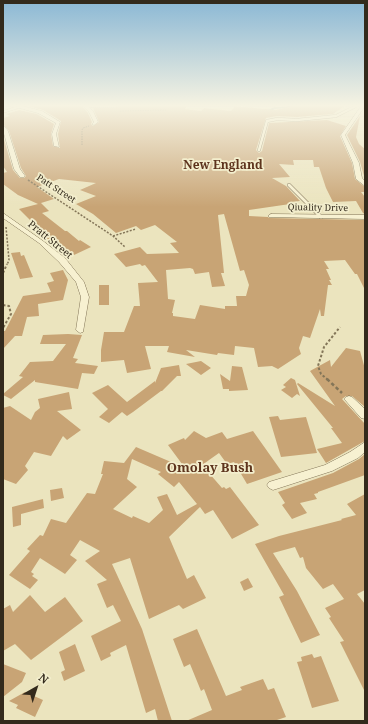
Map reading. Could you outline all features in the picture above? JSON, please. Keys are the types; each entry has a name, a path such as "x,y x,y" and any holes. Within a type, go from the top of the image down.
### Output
{"street":[{"name":"Patt Street","path":"9,140 17,169 22,176"},
{"path":"55,140 56,146"},
{"path":"345,140 356,163 359,179 365,184"},
{"name":"Pratt Street","path":"4,216 46,246 62,260 80,282 85,297 80,330"},
{"name":"Qiuality Drive","path":"271,216 365,217"},
{"path":"349,399 365,415"},
{"path":"273,485 328,468 354,456 365,446"}],"lane":[{"path":"258,150 261,140"},
{"path":"289,184 321,217"}],"path":[{"path":"82,140 82,145"},
{"name":"Patt Street","path":"22,176 113,236 125,247"},
{"path":"3,273 9,260 4,216"},
{"path":"113,236 136,229"},
{"path":"3,305 9,306 11,314 3,328"},
{"path":"340,327 324,347 318,366 321,374 349,399"}],"building":[{"path":"3,140 13,170 20,178 24,178 26,176 21,168 12,140 52,140 53,146 60,148 59,140 259,140 256,150 259,153 262,151 265,140 342,140 352,163 355,179 365,187 365,192 361,192 365,197 365,214 356,201 333,202 326,188 319,167 314,167 313,160 293,160 294,165 279,164 290,177 272,178 286,186 300,201 289,202 290,204 249,210 249,216 269,218 365,220 365,290 357,274 355,274 345,260 324,261 329,269 326,269 332,285 328,285 324,316 321,316 320,309 310,338 303,336 299,348 301,354 278,369 272,366 258,367 254,348 235,346 234,355 218,353 217,355 186,350 195,357 167,352 169,346 145,346 151,369 127,373 124,360 101,362 104,332 124,332 134,306 140,306 138,283 158,282 145,265 142,266 140,264 126,267 114,254 140,247 147,254 179,253 170,243 177,242 155,225 141,230 136,226 116,233 93,214 76,204 96,196 80,190 96,183 59,179 37,187 54,199 41,203 49,211 42,213 79,241 80,240 91,247 74,255 59,244 56,245 45,237 46,236 19,209 38,204 18,195 3,184 3,173 7,172 3,166","holes":["224,214 240,271 244,270 249,285 246,296 236,296 237,306 225,306 225,309 200,305 195,319 173,316 172,313 175,300 168,299 166,270 190,268 193,269 195,274 209,272 212,287 225,286 221,273 224,273 218,215"]},
{"path":"349,140 357,140 359,144 365,149 365,179 360,162"},
{"path":"20,252 21,256 24,255 33,277 20,279 11,253"},
{"path":"63,270 68,280 63,300 38,304 39,316 27,317 22,336 15,336 3,349 3,331 5,331 23,296 51,292 47,283 54,281 50,273"},
{"path":"99,285 109,285 109,305 99,305"},
{"path":"43,335 82,335 73,358 78,359 75,363 98,366 94,374 82,373 78,389 35,382 35,380 11,399 3,395 23,377 19,376 30,362 53,361 66,344 40,344"},
{"path":"346,348 360,351 365,369 365,407 352,396 346,396 342,399 365,424 365,441 326,463 317,449 342,443 331,428 333,428 297,384 298,383 335,406 310,371 330,360 331,367"},
{"path":"201,361 211,368 201,375 186,364"},
{"path":"179,365 181,376 177,376 162,391 127,416 122,412 109,423 99,417 108,409 92,393 108,385 127,402 155,381 155,383 161,368"},
{"path":"232,366 242,367 248,390 229,391 229,389 223,389 220,374 230,381"},
{"path":"291,378 295,380 300,396 297,394 292,398 281,390 286,387 283,385"},
{"path":"69,392 72,409 57,411 81,430 67,440 63,436 51,456 34,452 25,466 28,470 16,484 3,479 3,408 10,406 31,420 35,412 40,408 38,399"},
{"path":"278,416 280,420 306,417 317,453 281,457 269,417"},
{"path":"194,431 206,438 222,432 227,439 253,431 282,472 247,484 234,462 227,464 219,453 202,465 222,488 224,487 226,489 230,487 259,525 232,539 213,510 205,514 200,507 169,537 187,579 194,575 206,598 183,609 179,605 149,619 130,558 112,564 142,629 172,721 158,721 155,709 146,713 126,645 110,653 111,656 101,661 91,636 121,621 113,605 107,608 97,584 107,580 85,561 100,551 80,540 70,555 77,560 65,574 40,558 31,572 34,574 32,576 38,580 30,589 9,575 30,551 27,549 40,535 43,536 51,519 66,523 87,493 95,494 103,474 101,474 104,461 124,463 136,447 185,468 168,445 184,438 185,440","holes":["132,459 161,472 158,474 174,487 179,482 197,504 177,515 167,494 157,497 163,510 149,523 133,516 132,518 113,509 137,487 127,479"]},
{"path":"365,454 365,475 314,494 317,499 300,503 307,513 292,519 282,505 285,503 278,492 333,473 359,459"},
{"path":"62,488 64,498 51,501 50,490"},
{"path":"365,494 365,590 357,594 365,604 365,692 340,642 344,641 329,618 331,617 325,608 344,599 333,584 323,589 306,568 303,557 300,558 295,547 273,553 297,591 320,635 301,643 279,597 284,595 255,544 356,515 347,504"},
{"path":"43,499 44,508 21,514 21,525 13,527 12,507"},
{"path":"248,578 253,587 244,591 240,582"},
{"path":"30,595 45,612 65,597 83,621 31,660 15,644 3,651 3,609 10,605 13,612"},
{"path":"197,629 226,696 242,690 240,687 263,679 268,690 274,688 286,717 274,721 186,721 212,710 204,689 201,691 190,664 184,667 173,639"},
{"path":"75,644 85,671 64,681 61,672 65,670 59,652"},
{"path":"312,654 314,658 321,656 339,701 312,708 297,662 302,661 301,657"},
{"path":"3,664 26,673 22,682 3,697"},
{"path":"25,692 43,700 35,717 16,708 18,705 9,701"}],"district":[{"name":"New England","path":"223,166"},
{"name":"Omolay Bush","path":"210,468"}]}
